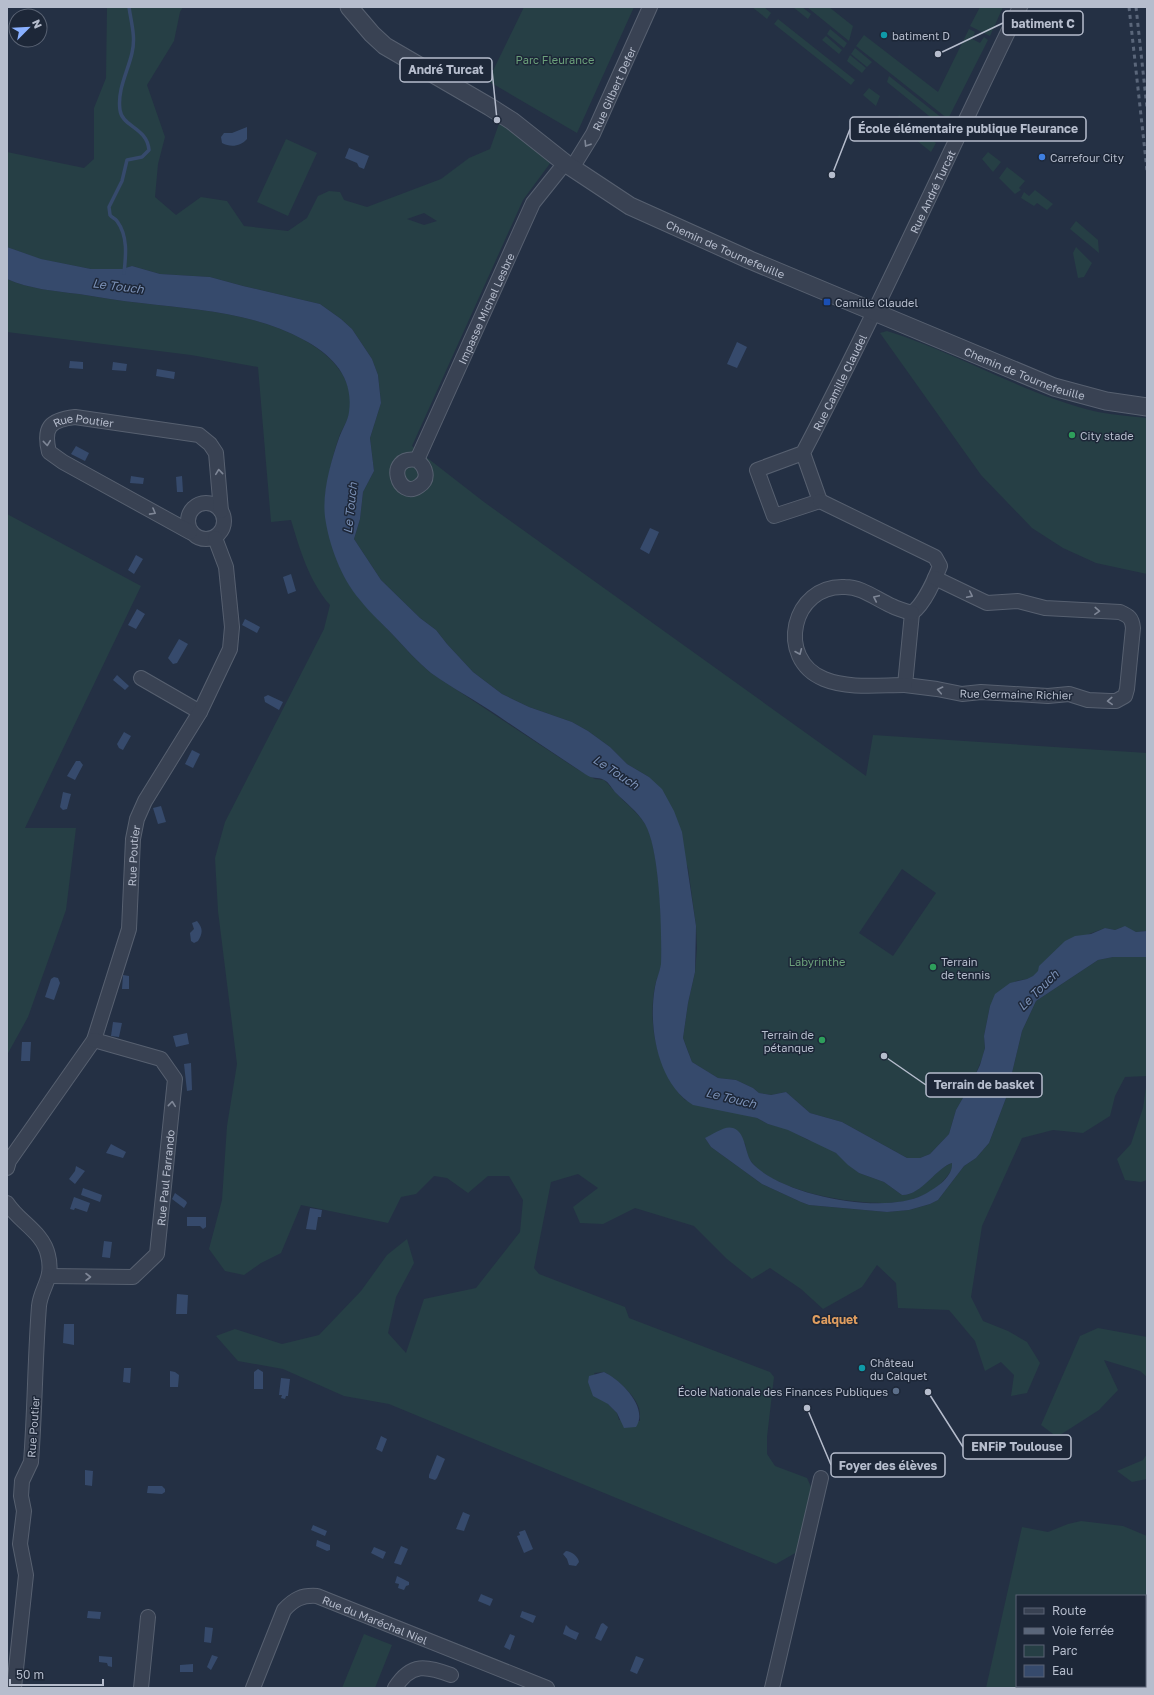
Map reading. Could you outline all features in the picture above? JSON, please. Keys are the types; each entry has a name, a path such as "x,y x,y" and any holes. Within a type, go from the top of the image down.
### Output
{"street":[{"name":"Chemin de Tournefeuille","path":"349,7 372,34 385,46 496,110 569,165 630,206 874,312 1054,387 1106,401 1147,407"},
{"name":"Rue Gilbert Defer","path":"569,165 593,134 650,7"},
{"name":"Rue André Turcat","path":"874,312 1020,7"},
{"name":"Impasse Michel Lesbre","path":"417,460 533,203 569,165"},
{"name":"Rue Camille Claudel","path":"803,453 874,312"},
{"name":"Rue Poutier","path":"75,418 199,436 210,444 216,453 221,511 224,520 222,530 215,538 206,540 197,538 190,532 70,466 49,452 46,438 52,425 59,419 75,418"},
{"path":"820,502 803,453 757,470 774,516 820,502 935,557 940,566 935,578 917,609 912,613 905,685 848,684 824,679 807,666 799,656 795,643 795,630 797,619 812,597 833,587 856,588 891,606 912,613"},
{"path":"190,532 187,522 189,513 195,506 204,503 214,504 221,511"},
{"name":"Rue Poutier","path":"7,1168 9,1161 94,1040 129,929 133,840 137,819 146,801 200,712 230,649 232,627 226,567 215,538"},
{"name":"Rue Germaine Richier","path":"905,685 962,694 981,692 1048,696 1069,694 1088,700 1110,702 1116,701 1125,696 1127,690 1133,628 1132,621 1129,616 1120,612 1045,608 1018,602 987,603 935,578"},
{"path":"141,678 200,712"},
{"name":"Rue Paul Farrando","path":"49,1276 133,1277 157,1254 175,1079 161,1059 94,1040"},
{"name":"Rue Poutier","path":"7,1203 12,1211 40,1237 48,1255 49,1276 40,1303 31,1455 30,1462 22,1481 21,1496 24,1511 20,1544 26,1575 14,1688"},
{"path":"772,1688 821,1478"},
{"name":"Rue du Maréchal Niel","path":"253,1688 284,1610 291,1602 307,1596 317,1596 547,1688"},
{"path":"141,1688 148,1617"},
{"path":"395,1688 402,1678 417,1668 430,1668 451,1676"}],"green space":[{"name":"Labyrinthe","path":"107,7 183,7 180,12 174,41 147,85 165,137 158,164 155,197 176,215 201,197 227,201 244,226 288,231 307,218 318,196 329,191 340,192 344,200 367,207 441,179 469,158 490,149 500,121 551,162 523,200 412,446 484,502 866,776 873,735 1147,753 1147,931 1136,932 1122,927 1115,930 1105,928 1089,934 1034,976 1016,981 990,1006 984,1036 985,1048 982,1059 972,1082 956,1110 949,1134 930,1154 920,1158 907,1158 842,1122 810,1113 786,1092 771,1095 759,1093 753,1088 736,1080 718,1078 692,1062 683,1038 688,1003 695,972 697,948 696,926 688,868 649,777 627,764 610,747 588,731 572,722 529,707 502,694 473,672 436,630 420,618 381,580 354,539 360,519 363,492 374,471 370,438 381,403 378,375 372,359 352,329 320,304 210,277 160,274 132,266 122,269 91,269 40,259 7,247 7,152 84,168 94,159 94,108 106,78","holes":["424,213 437,221 424,225 407,219","902,869 936,893 893,956 859,933"]},
{"name":"Parc Fleurance","path":"524,7 634,7 577,133 488,81"},
{"path":"752,7 764,7 771,13 767,19"},
{"path":"793,7 802,7 811,14 808,19"},
{"path":"807,7 829,7 853,26 849,41"},
{"path":"980,7 1003,7 990,36 970,26"},
{"path":"778,19 855,80 851,85 774,24"},
{"path":"830,29 847,43 844,48 827,34"},
{"path":"969,29 975,32 972,39 980,43 984,37 988,40 948,119 856,46 864,35 938,92"},
{"path":"826,36 842,50 839,54 822,40"},
{"path":"855,48 872,62 867,67 851,54"},
{"path":"850,55 866,68 862,73 847,61"},
{"path":"889,76 947,122 944,128 887,82"},
{"path":"869,88 880,96 876,106 863,95"},
{"path":"899,115 936,143 931,152 895,123"},
{"path":"286,139 317,153 288,216 257,202"},
{"path":"988,152 1001,162 993,172 982,159"},
{"path":"1007,167 1025,181 1019,188 1021,190 1015,194 999,178"},
{"path":"1035,190 1053,204 1047,210 1037,203 1034,206 1021,198 1024,192 1029,196"},
{"path":"1076,221 1098,240 1099,253 1070,229"},
{"path":"1076,247 1092,263 1084,277 1078,278 1073,253"},
{"path":"7,279 42,289 125,301 204,310 265,323 285,331 314,346 324,353 340,370 349,391 349,415 340,434 333,458 327,483 325,504 326,517 333,548 344,575 350,586 366,606 431,673 577,769 595,779 604,780 644,822 651,839 655,855 660,895 662,936 661,966 653,1001 654,1032 657,1047 668,1075 685,1100 757,1118 768,1124 788,1129 808,1140 817,1142 836,1153 859,1173 884,1182 902,1195 909,1194 922,1187 940,1170 952,1163 949,1174 941,1184 924,1195 899,1202 883,1203 842,1200 797,1189 778,1181 761,1171 750,1160 745,1143 705,1138 711,1147 762,1184 809,1205 887,1212 909,1210 938,1200 964,1166 976,1158 989,1143 1006,1098 1022,1031 1036,1001 1098,960 1113,957 1147,957 1147,1076 1125,1077 1115,1096 1110,1116 1083,1133 1053,1130 1022,1138 982,1226 971,1297 983,1321 1008,1331 1027,1342 1040,1363 1027,1393 1011,1396 1014,1375 1001,1362 985,1371 975,1341 949,1310 898,1308 896,1283 877,1265 862,1287 823,1309 801,1289 770,1268 752,1279 727,1259 694,1226 635,1208 603,1224 580,1223 573,1207 598,1188 578,1174 551,1182 534,1268 539,1274 625,1307 629,1318 770,1372 774,1377 767,1437 767,1454 775,1466 807,1478 812,1489 797,1552 776,1564 389,1404 344,1396 283,1369 238,1361 216,1336 235,1329 282,1344 319,1335 361,1291 387,1255 407,1239 414,1263 396,1297 388,1333 406,1353 424,1299 476,1288 520,1232 523,1200 509,1176 488,1176 468,1193 447,1178 434,1176 416,1194 401,1197 388,1223 301,1205 281,1253 261,1263 244,1275 225,1271 209,1249 222,1200 227,1126 237,1064 218,911 215,858 225,822 324,629 330,605 316,586 306,565 291,520 271,522 258,367 191,355 7,332","holes":["604,1372 624,1387 634,1398 639,1408 640,1421 619,1420 617,1413 608,1404 594,1373"]},
{"path":"887,331 914,340 1018,385 1071,405 1098,412 1147,418 1147,574 1096,563 1063,548 1032,528 981,475 880,333"},
{"path":"7,514 141,586 25,828 76,828 66,910 28,1017 7,1055"},
{"path":"1147,1080 1147,1180 1141,1182 1125,1180 1117,1159 1131,1144 1143,1108"},
{"path":"1098,1328 1147,1337 1147,1377 1140,1371 1104,1360 1118,1390 1099,1410 1057,1437 1041,1425 1080,1336"},
{"path":"1147,1454 1147,1479 1132,1482 1117,1471 1143,1460"},
{"path":"1081,1521 1123,1526 1147,1536 1147,1688 986,1688 1022,1527 1048,1532 1068,1524"},
{"path":"364,1634 392,1645 375,1688 342,1688"}],"water":[{"path":"247,127 247,139 242,143 232,146 222,143 221,137 224,133 232,133"},
{"path":"349,148 369,156 364,169 359,167 357,163 345,158"},
{"name":"Le Touch","path":"7,247 41,259 91,269 122,269 132,266 160,274 210,277 320,304 352,329 372,359 378,375 381,403 370,438 374,471 363,492 360,519 354,539 381,580 420,618 436,630 473,672 502,694 529,707 572,722 588,731 610,747 627,764 649,777 662,789 674,811 682,832 696,926 695,972 688,1003 683,1038 692,1062 718,1078 736,1080 753,1088 759,1093 771,1095 786,1092 810,1113 842,1122 907,1158 920,1158 930,1154 949,1134 956,1110 980,1065 985,1048 984,1036 990,1006 995,994 1010,983 1033,976 1038,971 1039,966 1065,941 1075,936 1091,934 1105,928 1115,930 1125,926 1136,932 1147,931 1147,957 1113,957 1098,960 1036,1001 1022,1031 1006,1098 989,1143 976,1158 964,1166 938,1200 909,1210 887,1212 809,1205 762,1184 711,1147 705,1138 722,1129 730,1127 733,1128 741,1134 750,1160 768,1175 787,1185 810,1193 835,1199 860,1202 884,1203 906,1201 923,1195 946,1178 952,1163 946,1166 916,1191 902,1195 884,1182 859,1173 836,1153 788,1130 768,1124 757,1118 693,1105 681,1095 671,1083 663,1068 654,1035 653,1002 661,964 661,932 657,871 650,836 645,824 635,811 606,781 588,776 431,673 372,614 353,591 337,561 329,539 324,507 330,467 349,412 350,399 344,378 339,368 332,360 304,340 265,323 245,318 204,310 51,291 7,279"},
{"path":"737,342 747,347 737,368 727,364"},
{"path":"70,361 83,362 83,369 69,368"},
{"path":"113,362 127,364 126,371 112,370"},
{"path":"157,369 175,372 174,379 156,376"},
{"path":"76,446 89,453 85,461 71,454"},
{"path":"131,476 144,478 143,484 130,483"},
{"path":"182,476 183,492 177,492 176,477"},
{"path":"650,528 659,532 649,554 640,549"},
{"path":"136,555 143,559 134,574 128,570"},
{"path":"291,574 296,591 288,594 283,577"},
{"path":"137,609 145,614 136,629 128,625"},
{"path":"245,619 260,627 257,633 242,625"},
{"path":"179,639 188,644 177,663 173,664 168,658"},
{"path":"117,675 129,686 125,690 113,680"},
{"path":"268,695 283,702 279,710 265,702 264,697"},
{"path":"124,732 131,736 123,750 119,748 117,744"},
{"path":"192,750 200,754 193,768 185,764"},
{"path":"76,761 80,761 83,765 75,780 67,776"},
{"path":"63,792 71,794 67,809 63,810 60,807"},
{"path":"161,806 166,822 158,824 153,808"},
{"path":"197,921 201,928 201,935 198,941 194,943 191,941 190,933 194,929 192,923"},
{"path":"123,975 129,976 129,989 122,989"},
{"path":"54,977 58,978 60,983 54,1000 45,997 51,979"},
{"path":"113,1022 122,1023 119,1037 111,1036"},
{"path":"187,1033 189,1044 176,1047 173,1036"},
{"path":"22,1042 31,1042 30,1061 21,1061"},
{"path":"191,1063 192,1090 187,1091 184,1064"},
{"path":"111,1144 126,1152 123,1158 106,1153"},
{"path":"76,1166 85,1171 75,1184 69,1179 75,1171"},
{"path":"83,1188 102,1195 100,1202 81,1195"},
{"path":"175,1193 186,1201 187,1203 184,1208 172,1199"},
{"path":"74,1197 90,1203 87,1212 75,1208 74,1210 70,1209"},
{"path":"310,1208 322,1210 321,1217 318,1217 316,1230 306,1229"},
{"path":"187,1217 206,1217 206,1227 203,1229 200,1226 187,1226"},
{"path":"104,1241 112,1242 110,1258 102,1257"},
{"path":"177,1294 188,1295 187,1314 176,1314"},
{"path":"64,1324 74,1324 74,1345 63,1343"},
{"path":"124,1368 131,1368 130,1383 123,1382"},
{"path":"258,1369 263,1372 263,1389 254,1389 254,1372"},
{"path":"170,1371 179,1375 178,1387 170,1387"},
{"path":"604,1372 618,1381 636,1403 639,1412 639,1420 636,1427 624,1428 617,1413 608,1404 593,1396 588,1382 589,1376"},
{"path":"281,1378 290,1379 288,1396 286,1396 285,1399 281,1398 282,1395 279,1395"},
{"path":"381,1436 387,1439 382,1452 376,1449"},
{"path":"437,1455 445,1459 435,1480 429,1478 429,1475"},
{"path":"85,1470 93,1471 92,1486 85,1485"},
{"path":"148,1486 162,1486 165,1489 165,1492 162,1494 147,1493"},
{"path":"463,1512 470,1515 464,1531 456,1529"},
{"path":"313,1525 327,1531 325,1536 311,1530"},
{"path":"525,1530 533,1549 524,1553 517,1536 520,1535 519,1532"},
{"path":"317,1540 330,1545 330,1550 327,1551 316,1546"},
{"path":"401,1546 408,1549 401,1565 394,1563"},
{"path":"374,1547 386,1552 383,1559 371,1553"},
{"path":"566,1551 576,1556 579,1562 576,1566 569,1565 563,1554"},
{"path":"397,1576 409,1582 409,1585 406,1586 404,1590 398,1588 399,1584 395,1583"},
{"path":"481,1594 493,1599 490,1606 478,1601"},
{"path":"88,1611 101,1612 100,1619 87,1618"},
{"path":"522,1611 536,1616 533,1623 520,1617"},
{"path":"603,1623 608,1627 601,1641 595,1638 601,1624"},
{"path":"566,1625 570,1629 579,1633 576,1640 563,1634"},
{"path":"205,1627 213,1628 211,1643 204,1642"},
{"path":"510,1634 515,1636 510,1650 504,1647"},
{"path":"212,1655 218,1657 211,1670 207,1667"},
{"path":"99,1656 112,1657 112,1667 108,1666 107,1663 99,1662"},
{"path":"636,1656 644,1659 637,1674 630,1671"},
{"path":"193,1664 193,1672 180,1672 180,1665"}],"waterway":[{"path":"124,273 126,253 125,239 121,227 110,215 109,207 122,181 127,160 142,157 149,150 144,136 122,116 119,103 121,88 130,60 134,41 129,7"}],"railway":[{"path":"1129,7 1147,170"},
{"path":"1136,7 1147,108"}],"place":[{"name":"batiment D","path":"884,35"},
{"name":"batiment C","path":"938,54"},
{"name":"André Turcat","path":"497,120"},
{"name":"Carrefour City","path":"1042,157"},
{"name":"École élémentaire publique Fleurance","path":"832,175"},
{"name":"Camille Claudel","path":"827,302"},
{"name":"City stade","path":"1072,435"},
{"name":"Terrain de tennis","path":"933,967"},
{"name":"Terrain de pétanque","path":"822,1040"},
{"name":"Terrain de basket","path":"884,1056"},
{"name":"Château du Calquet","path":"862,1368"},
{"name":"École Nationale des Finances Publiques","path":"896,1391"},
{"name":"ENFiP Toulouse","path":"928,1392"},
{"name":"Foyer des élèves","path":"807,1408"}],"district":[{"name":"Calquet","path":"835,1319"}]}
